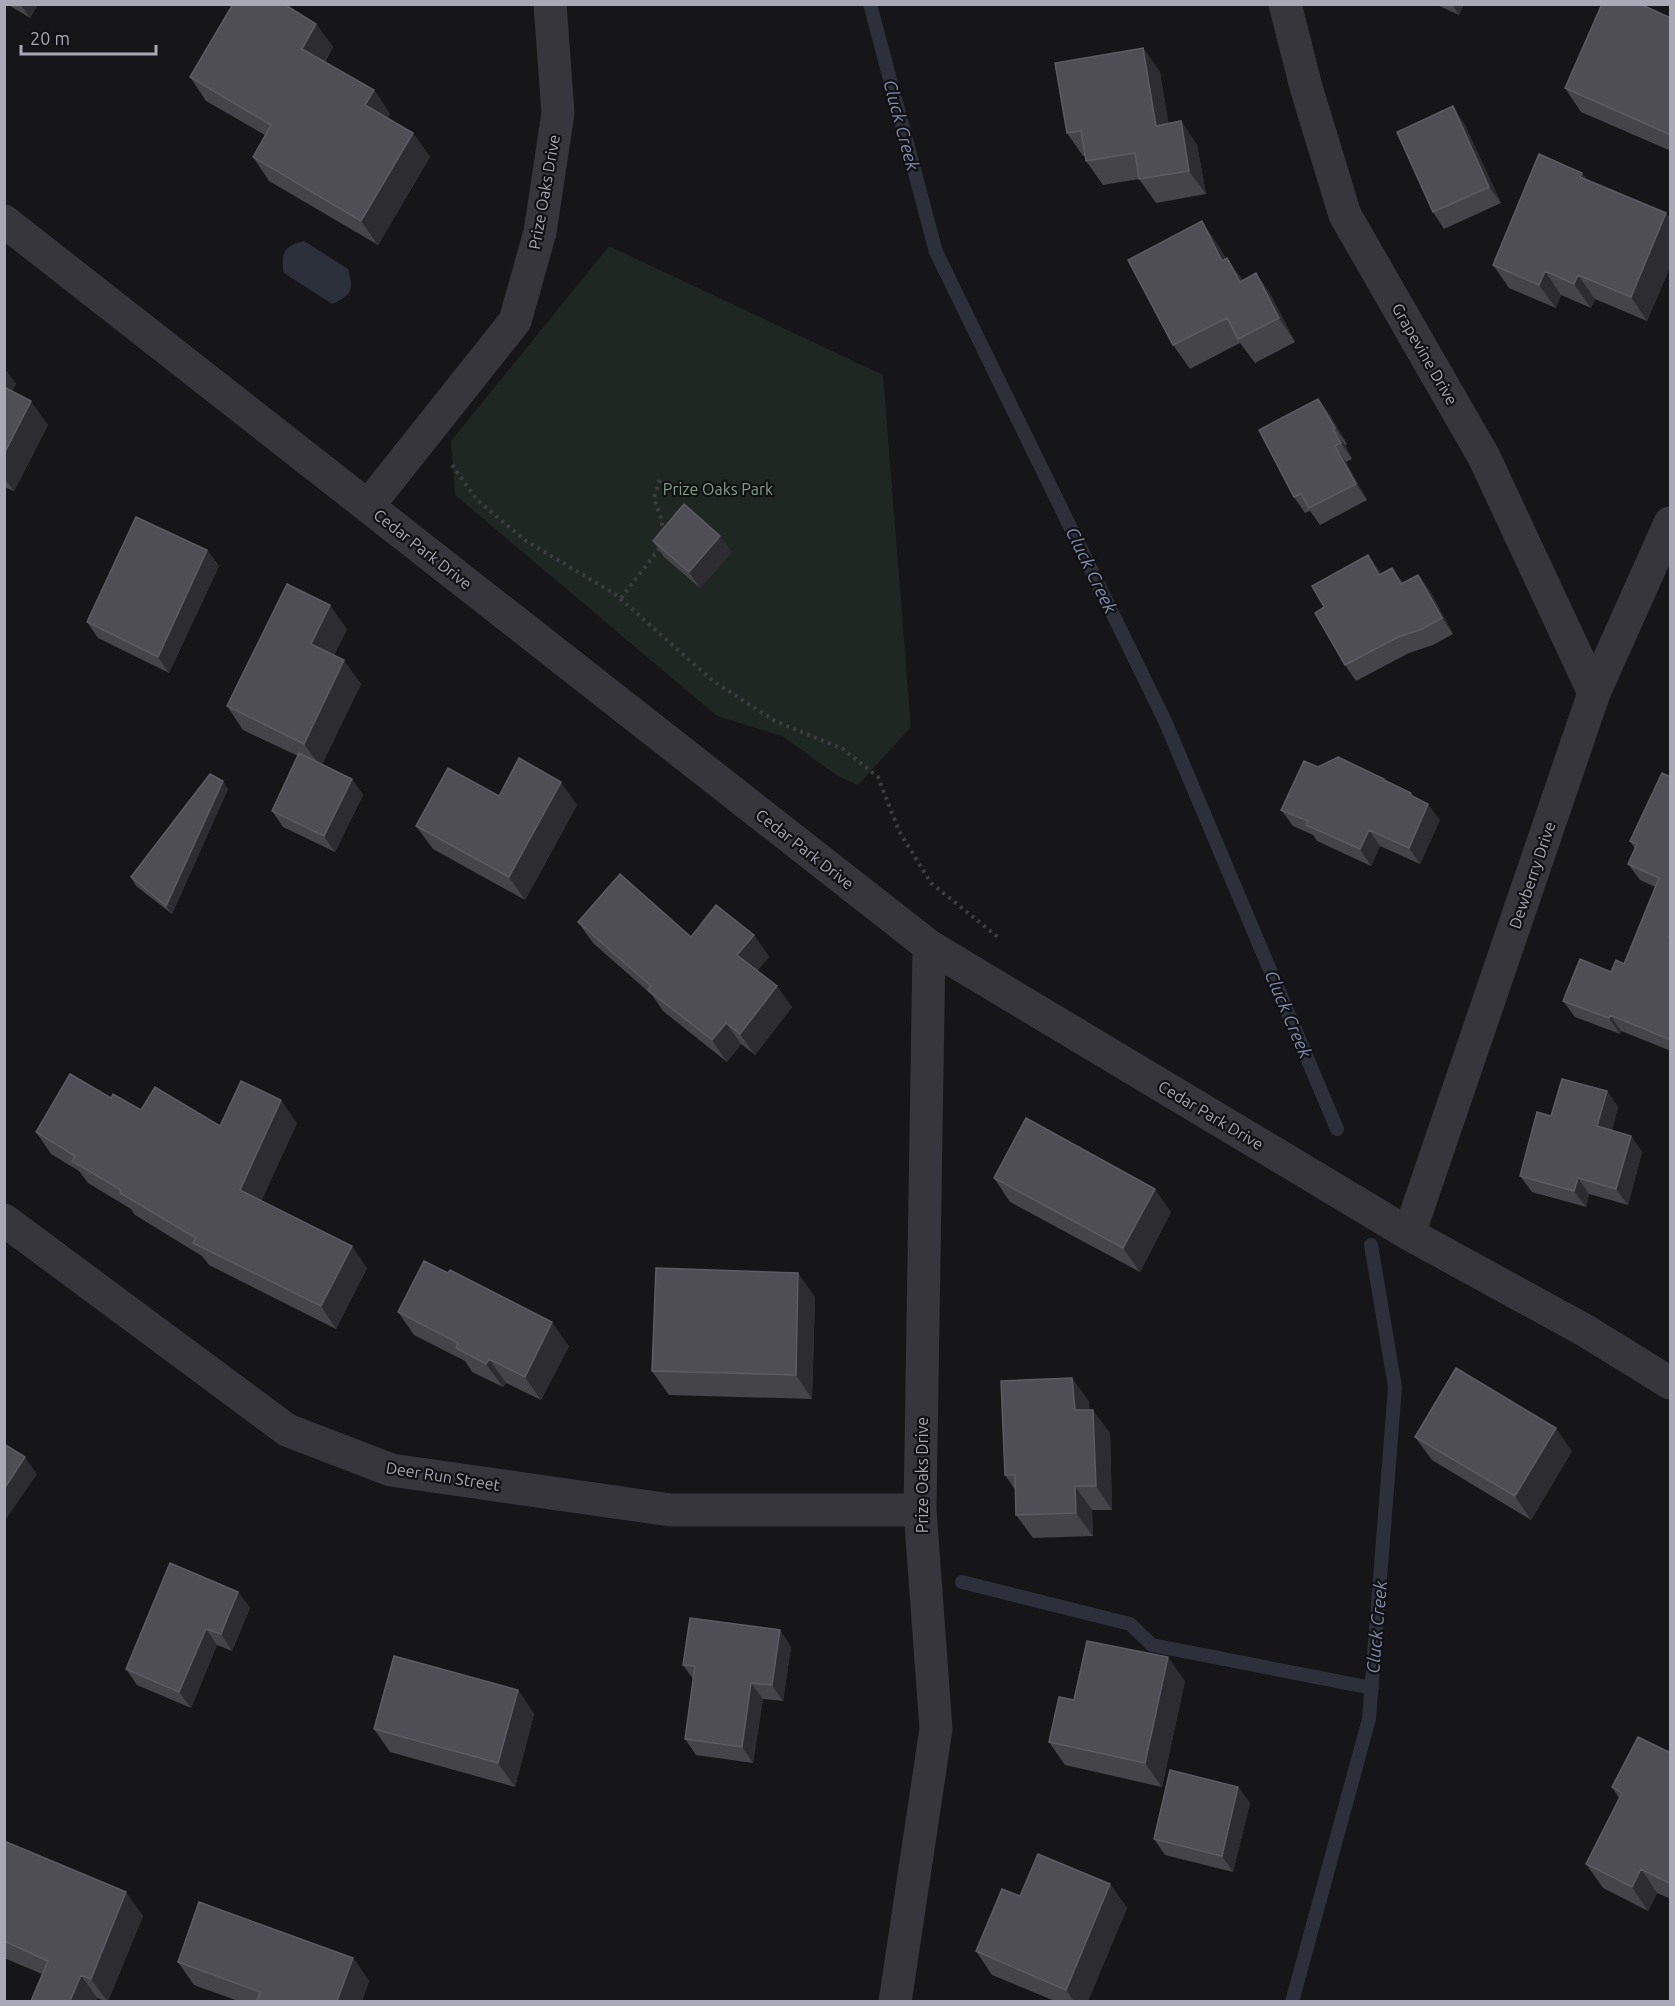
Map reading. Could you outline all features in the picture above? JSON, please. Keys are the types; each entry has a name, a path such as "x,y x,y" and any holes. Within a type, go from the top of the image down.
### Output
{"street":[{"name":"Prize Oaks Drive","path":"368,506 514,321 540,232 558,113 550,4"},
{"name":"Grapevine Drive","path":"1285,4 1306,87 1345,215 1484,457 1594,693"},
{"name":"Cedar Park Drive","path":"4,221 929,946 1409,1234 1586,1331 1671,1383"},
{"name":"Dewberry Drive","path":"1409,1234 1594,693 1671,523"},
{"name":"Prize Oaks Drive","path":"895,2001 936,1729 920,1510 929,946"},
{"name":"Deer Run Street","path":"4,1220 287,1430 391,1470 671,1510 920,1510"}],"path":[{"path":"428,430 477,500 526,541 621,598 713,681 775,721 843,749 878,777 899,831 931,883 1000,939"},
{"path":"621,598 662,545 662,521 654,498 660,480"}],"green space":[{"name":"Prize Oaks Park","path":"609,246 883,375 911,727 858,785 838,776 782,736 717,716 455,495 451,441"}],"shaded area":[{"path":"304,241 348,269 351,287 344,298 332,304 284,273 283,255 285,251 292,245"}],"building":[{"path":"233,4 284,4 316,24 302,49 374,90 365,105 413,133 361,221 253,157 271,125 190,77"},
{"path":"1602,4 1640,4 1671,18 1671,135 1565,88"},
{"path":"1143,48 1156,126 1181,121 1189,171 1139,179 1135,153 1086,161 1081,131 1067,133 1055,63"},
{"path":"1453,106 1489,187 1433,212 1397,132"},
{"path":"1539,154 1582,173 1580,177 1666,213 1631,297 1578,275 1574,284 1545,271 1539,285 1493,265"},
{"path":"1202,221 1222,261 1227,258 1240,282 1256,273 1279,318 1238,339 1227,318 1173,345 1128,260"},
{"path":"4,387 31,401 4,454"},
{"path":"1318,399 1335,428 1333,429 1341,443 1335,446 1356,484 1309,508 1301,494 1294,497 1259,430"},
{"path":"684,504 720,536 689,572 653,541"},
{"path":"136,517 207,550 158,657 87,622"},
{"path":"1368,555 1379,575 1392,568 1401,584 1418,575 1442,618 1422,629 1398,637 1345,665 1315,613 1324,607 1312,586"},
{"path":"287,584 330,605 311,644 344,660 304,744 227,706"},
{"path":"299,753 352,779 324,836 272,811"},
{"path":"1338,757 1411,793 1410,795 1428,804 1409,848 1369,830 1360,849 1306,825 1308,821 1281,810 1304,761 1318,767"},
{"path":"519,758 561,782 509,877 416,826 448,768 499,796"},
{"path":"1662,773 1671,777 1671,934 1669,937 1671,938 1671,1040 1610,1015 1609,1018 1563,1001 1580,959 1611,972 1616,960 1624,964 1659,878 1628,864 1637,844 1630,841"},
{"path":"210,774 223,781 166,906 131,877"},
{"path":"620,874 691,937 716,905 754,935 737,955 777,986 740,1034 726,1023 712,1040 648,990 651,986 578,922"},
{"path":"70,1074 111,1098 113,1094 141,1110 155,1087 220,1126 241,1081 281,1100 240,1190 352,1246 321,1306 193,1243 196,1238 120,1193 121,1190 72,1161 75,1156 36,1132"},
{"path":"1562,1079 1607,1091 1597,1126 1631,1136 1616,1189 1578,1178 1574,1191 1520,1176 1537,1112 1551,1116"},
{"path":"1026,1118 1155,1189 1123,1248 994,1178"},
{"path":"424,1261 448,1273 450,1270 552,1322 525,1377 489,1359 486,1364 456,1348 458,1343 398,1312"},
{"path":"656,1268 798,1273 796,1375 652,1371"},
{"path":"1456,1368 1556,1428 1515,1496 1415,1437"},
{"path":"1072,1378 1075,1410 1093,1410 1096,1486 1075,1486 1076,1513 1016,1515 1015,1475 1005,1475 1001,1381"},
{"path":"4,1444 25,1457 4,1489"},
{"path":"170,1563 238,1592 221,1634 206,1629 179,1692 126,1669"},
{"path":"690,1618 780,1630 772,1685 751,1683 742,1747 685,1739 695,1666 683,1665"},
{"path":"1087,1641 1168,1657 1145,1763 1049,1742 1059,1697 1074,1700"},
{"path":"394,1656 518,1690 498,1763 374,1729"},
{"path":"1638,1737 1671,1753 1671,1884 1641,1869 1632,1887 1586,1864 1622,1793 1612,1787"},
{"path":"1170,1770 1238,1787 1222,1856 1154,1839"},
{"path":"4,1841 126,1892 91,1979 81,1975 70,2001 31,2001 48,1961 4,1941"},
{"path":"1038,1854 1110,1884 1066,1990 976,1951 1002,1889 1020,1896"},
{"path":"199,1902 353,1958 337,2001 257,2001 260,1992 178,1962"}],"waterway":[{"name":"Cluck Creek","path":"870,4 936,252 1165,721 1337,1129"},
{"name":"Cluck Creek","path":"1292,2002 1369,1719 1395,1387 1371,1245"},
{"path":"962,1582 1130,1624 1152,1645 1372,1688"}]}
